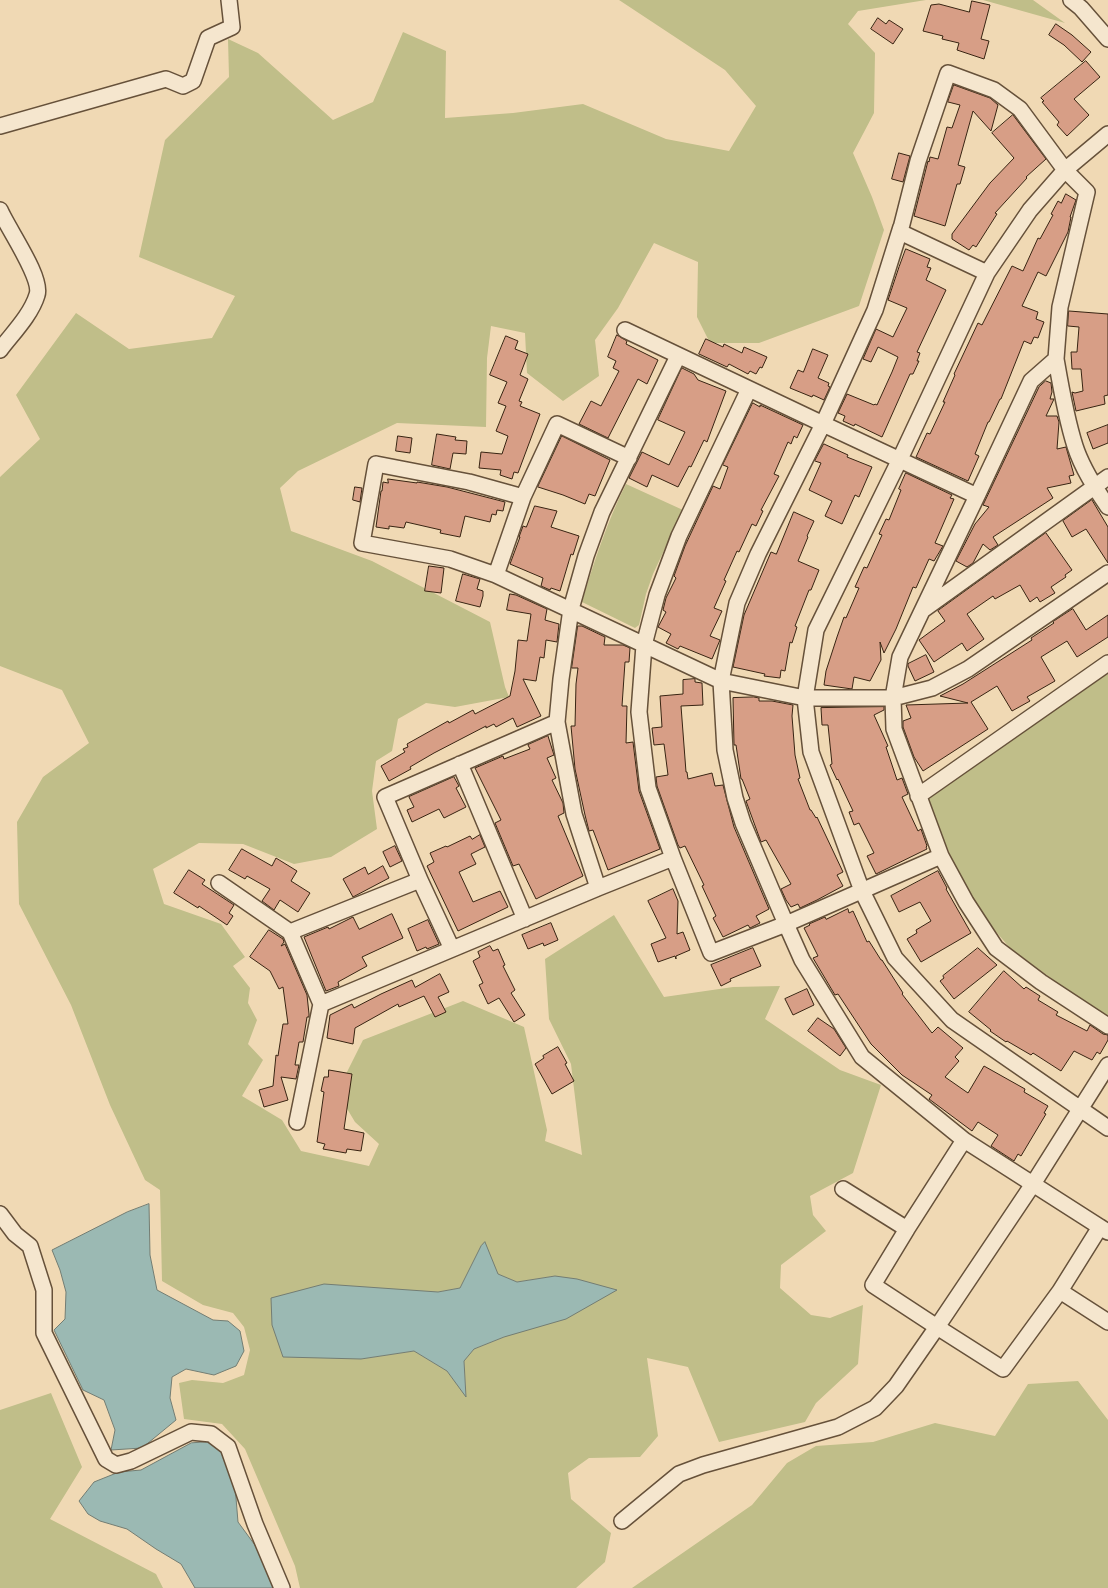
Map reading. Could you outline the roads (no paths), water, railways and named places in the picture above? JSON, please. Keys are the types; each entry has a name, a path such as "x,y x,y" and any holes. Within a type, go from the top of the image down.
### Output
{"street":[{"path":"0,126 166,79 183,86 193,81 208,38 232,27 229,0"},
{"path":"1071,0 1108,39"},
{"path":"964,1140 873,1285 1003,1369 1104,1229 964,1140 862,1057 802,960 743,823 735,798 725,750 721,681 737,603 758,554 823,424 875,310 901,227 918,161 948,73 994,90 1020,108 1065,170 1087,192 1060,307 1056,359 1064,408 1075,448 1094,487 1108,507"},
{"path":"1108,134 1065,170 1030,210 986,273 900,459 816,630 805,698 811,752 862,891 895,958 952,1020 1108,1128"},
{"path":"0,210 34,273 38,294 25,317 0,350"},
{"path":"901,227 900,232 986,273"},
{"path":"625,330 976,496"},
{"path":"598,888 574,814 557,722 570,609 602,512 678,356"},
{"path":"1056,359 1031,382 900,657 893,698 894,729 941,856 966,902 996,948 1041,982 1108,1026"},
{"path":"749,389 679,536 657,594 644,645 639,712 648,788 673,858 711,953 786,924 941,856"},
{"path":"496,575 522,497 558,424 628,458"},
{"path":"522,497 469,482 376,464 362,543 450,559 496,575 721,681 805,698 893,698 932,688 968,669 1108,573"},
{"path":"922,611 1108,477"},
{"path":"918,796 1108,663"},
{"path":"452,949 420,880 386,797 557,722"},
{"path":"460,764 525,919"},
{"path":"321,1004 673,858"},
{"path":"290,932 420,880"},
{"path":"219,883 290,932 321,1004 297,1122"},
{"path":"622,1521 679,1474 703,1465 838,1427 874,1408 896,1386 937,1328 1033,1184 1108,1065"},
{"path":"843,1189 907,1230"},
{"path":"0,1214 15,1234 30,1246 44,1290 44,1332 106,1459 116,1466 131,1461 191,1432 211,1434 228,1447 255,1524 282,1588"},
{"path":"1060,1291 1108,1322"}],"water":[{"path":"149,1204 150,1255 157,1290 213,1320 228,1321 240,1331 244,1351 236,1366 214,1375 186,1369 172,1377 170,1398 176,1420 142,1448 111,1450 115,1430 104,1400 83,1390 54,1330 65,1319 66,1292 52,1250 127,1212"},
{"path":"485,1242 498,1274 517,1282 555,1276 577,1279 617,1290 566,1319 504,1337 474,1349 464,1361 466,1397 447,1371 414,1351 361,1359 283,1357 272,1325 271,1298 324,1284 438,1292 460,1288 481,1246"},
{"path":"208,1442 221,1450 235,1486 238,1522 260,1552 277,1588 195,1588 181,1564 127,1529 100,1521 88,1514 79,1501 94,1482 119,1472 141,1470 191,1443"}]}
